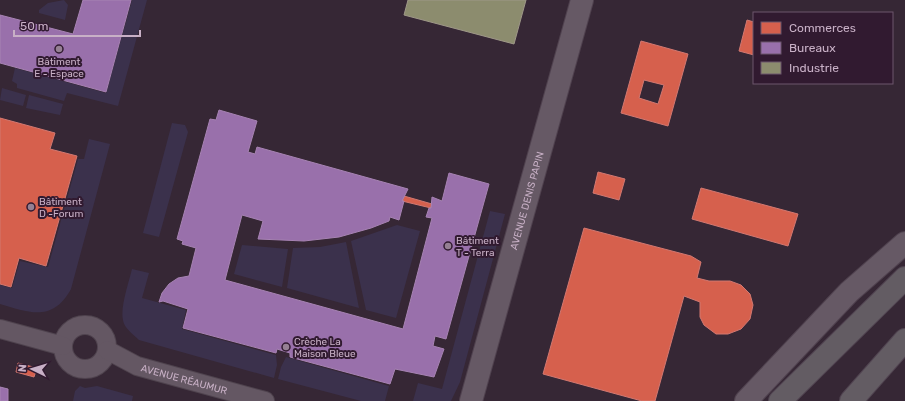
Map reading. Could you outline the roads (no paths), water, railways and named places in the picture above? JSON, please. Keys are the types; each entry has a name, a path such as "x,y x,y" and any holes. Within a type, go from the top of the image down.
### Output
{"highway":[{"path":"780,401 905,278"},
{"path":"851,401 877,374 905,340"},
{"path":"877,374 892,373 905,361"}],"main road":[{"name":"AVENUE DENIS PAPIN","path":"471,401 582,0"},
{"path":"746,401 849,292 905,243"}],"street":[{"path":"84,324 91,325 102,332 106,338 107,350 101,363 88,369 82,369 70,363 63,352 63,346 67,333 78,325 84,324"},
{"path":"0,329 63,346"},
{"name":"AVENUE RÉAUMUR","path":"107,350 137,366 265,401"}],"place":[{"name":"Bâtiment E - Espace","path":"59,49"},
{"name":"Bâtiment D -Forum","path":"31,207"},
{"name":"Bâtiment T - Terra","path":"448,246"},
{"name":"Crèche La Maison Bleue","path":"286,347"}]}
